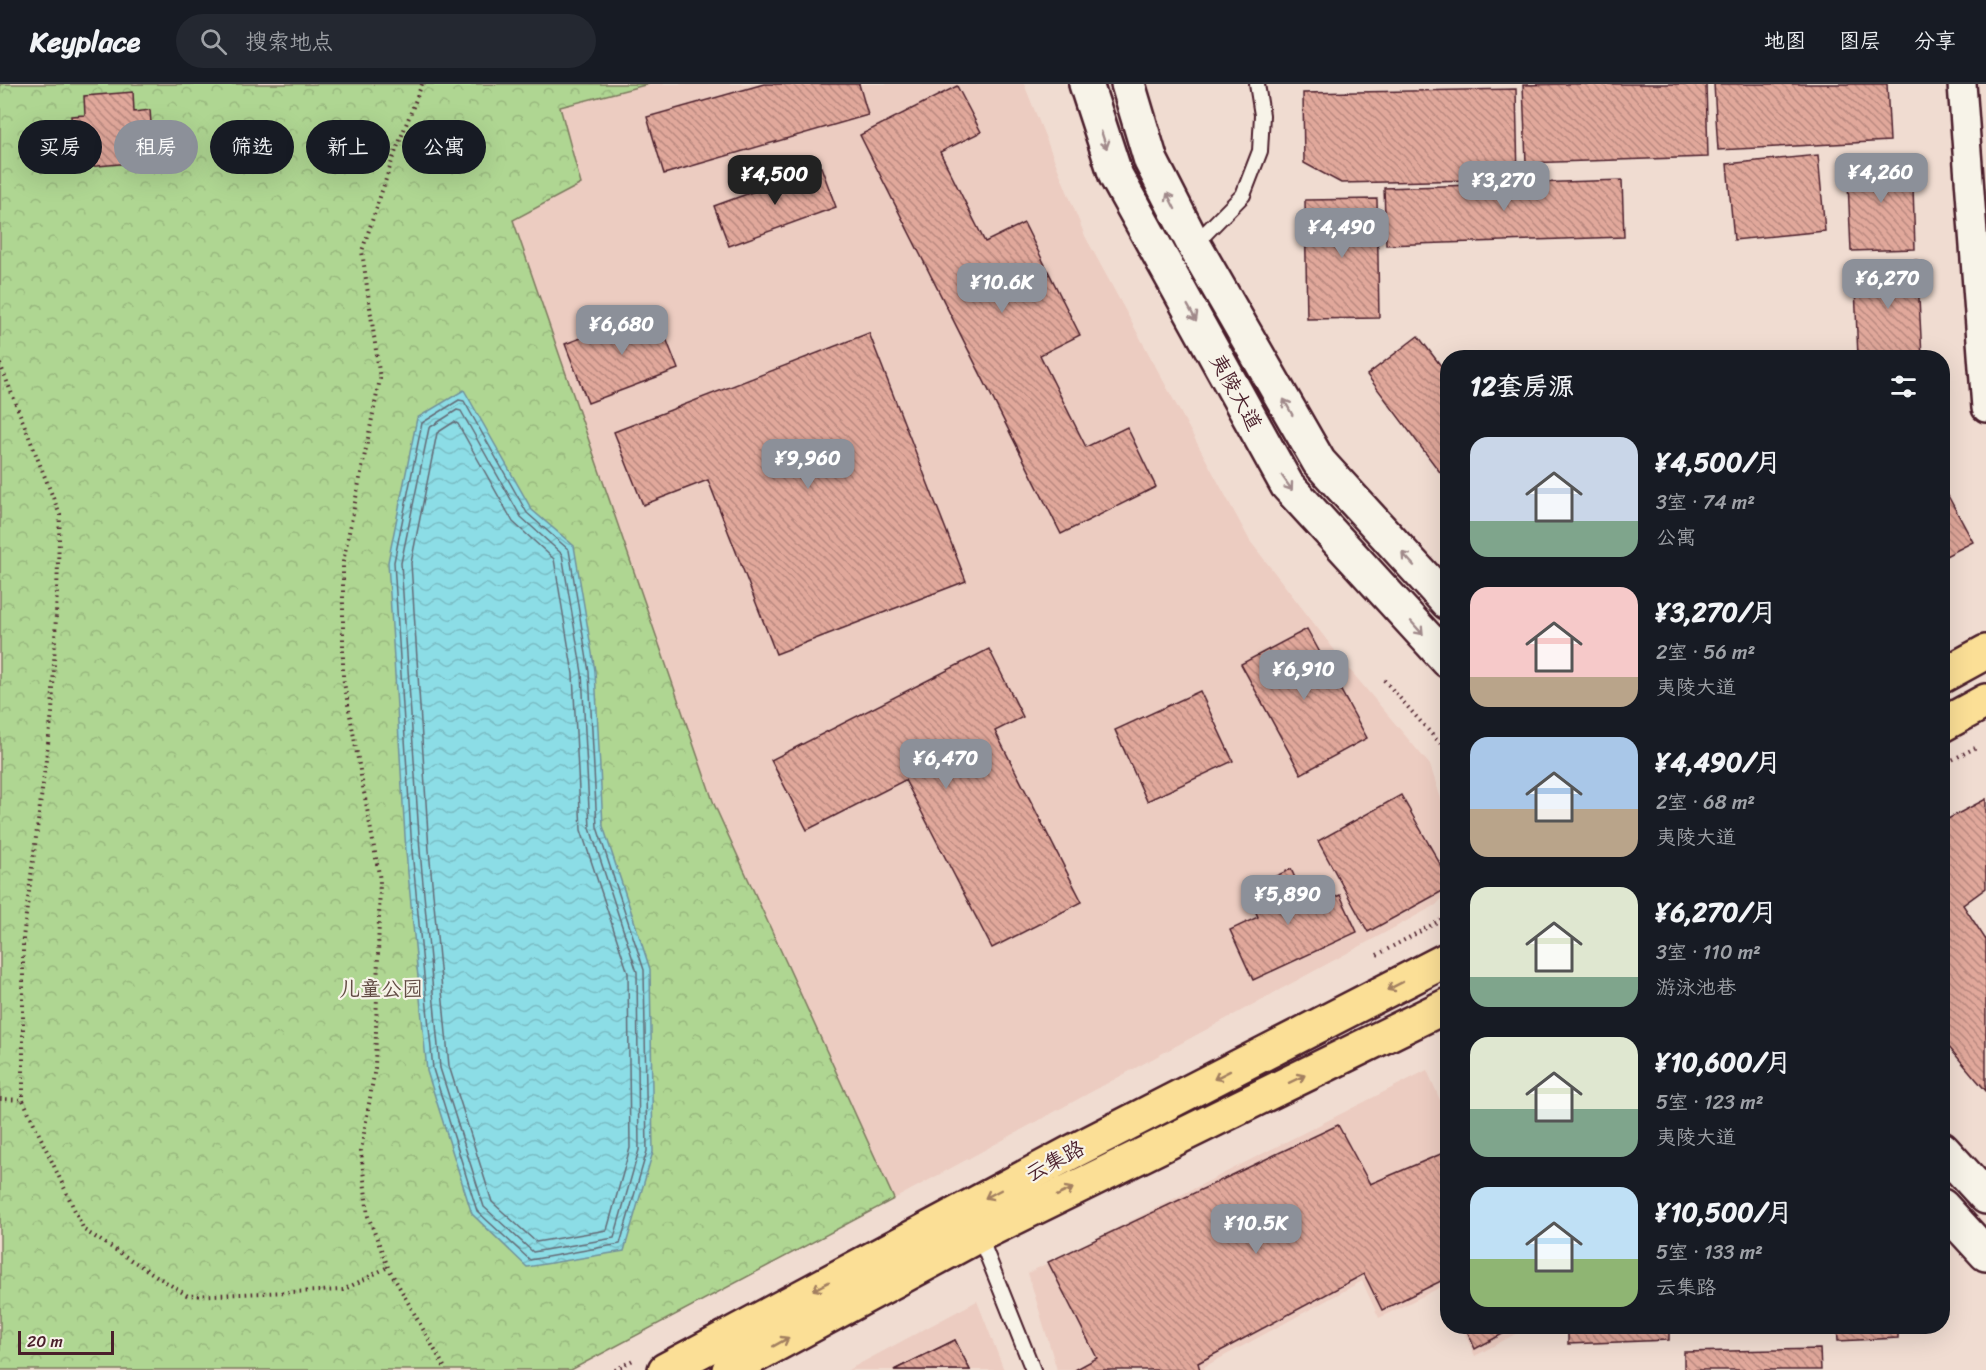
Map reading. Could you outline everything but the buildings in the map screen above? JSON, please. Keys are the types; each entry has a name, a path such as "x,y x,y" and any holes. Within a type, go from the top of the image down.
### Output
{"main road":[{"name":"夷陵大道","path":"1086,84 1116,176 1287,485 1440,652"},
{"name":"夷陵大道","path":"1128,84 1151,161 1194,245 1319,462 1440,594"},
{"path":"1950,672 1986,652"},
{"path":"1950,721 1986,701"},
{"name":"云集路","path":"665,1370 1070,1153 1440,963"},
{"name":"云集路","path":"729,1370 979,1235 1440,1009"},
{"path":"1950,1158 1986,1197"},
{"path":"1950,1215 1986,1254"}],"street":[{"path":"1962,84 1977,167 1986,408"}],"lane":[{"path":"1194,245 1243,195 1260,151 1262,115 1257,84"},
{"path":"979,1235 1033,1370"}],"path":[{"path":"422,84 393,158 362,251 380,379 344,562 344,677 380,880 375,1068 361,1151 368,1216 388,1267 446,1370"},
{"path":"0,364 60,515 52,713 23,938 23,1100 84,1230 189,1296 344,1290 388,1267"},
{"path":"1384,680 1440,742"},
{"path":"1371,958 1440,920"},
{"path":"0,1100 23,1100"}],"shaded area":[{"path":"649,84 1024,84 1085,236 1250,541 1350,670 1430,765 1440,796 1440,901 1436,905 894,1199 714,804 513,220 581,184 560,107"},
{"path":"1427,1070 1440,1100 1440,1288 1379,1318 1362,1281 1204,1367 1205,1370 1057,1370 1028,1273"},
{"path":"977,1301 1004,1370 848,1370"},
{"path":"1465,1334 1515,1334 1475,1356"}],"green space":[{"name":"儿童公园","path":"0,84 649,84 560,107 581,184 513,220 714,804 894,1199 571,1370 0,1370"}],"water":[{"path":"464,390 532,510 574,546 595,671 603,826 650,969 653,1152 624,1251 527,1267 472,1214 427,1071 406,852 388,562 417,418"}]}
